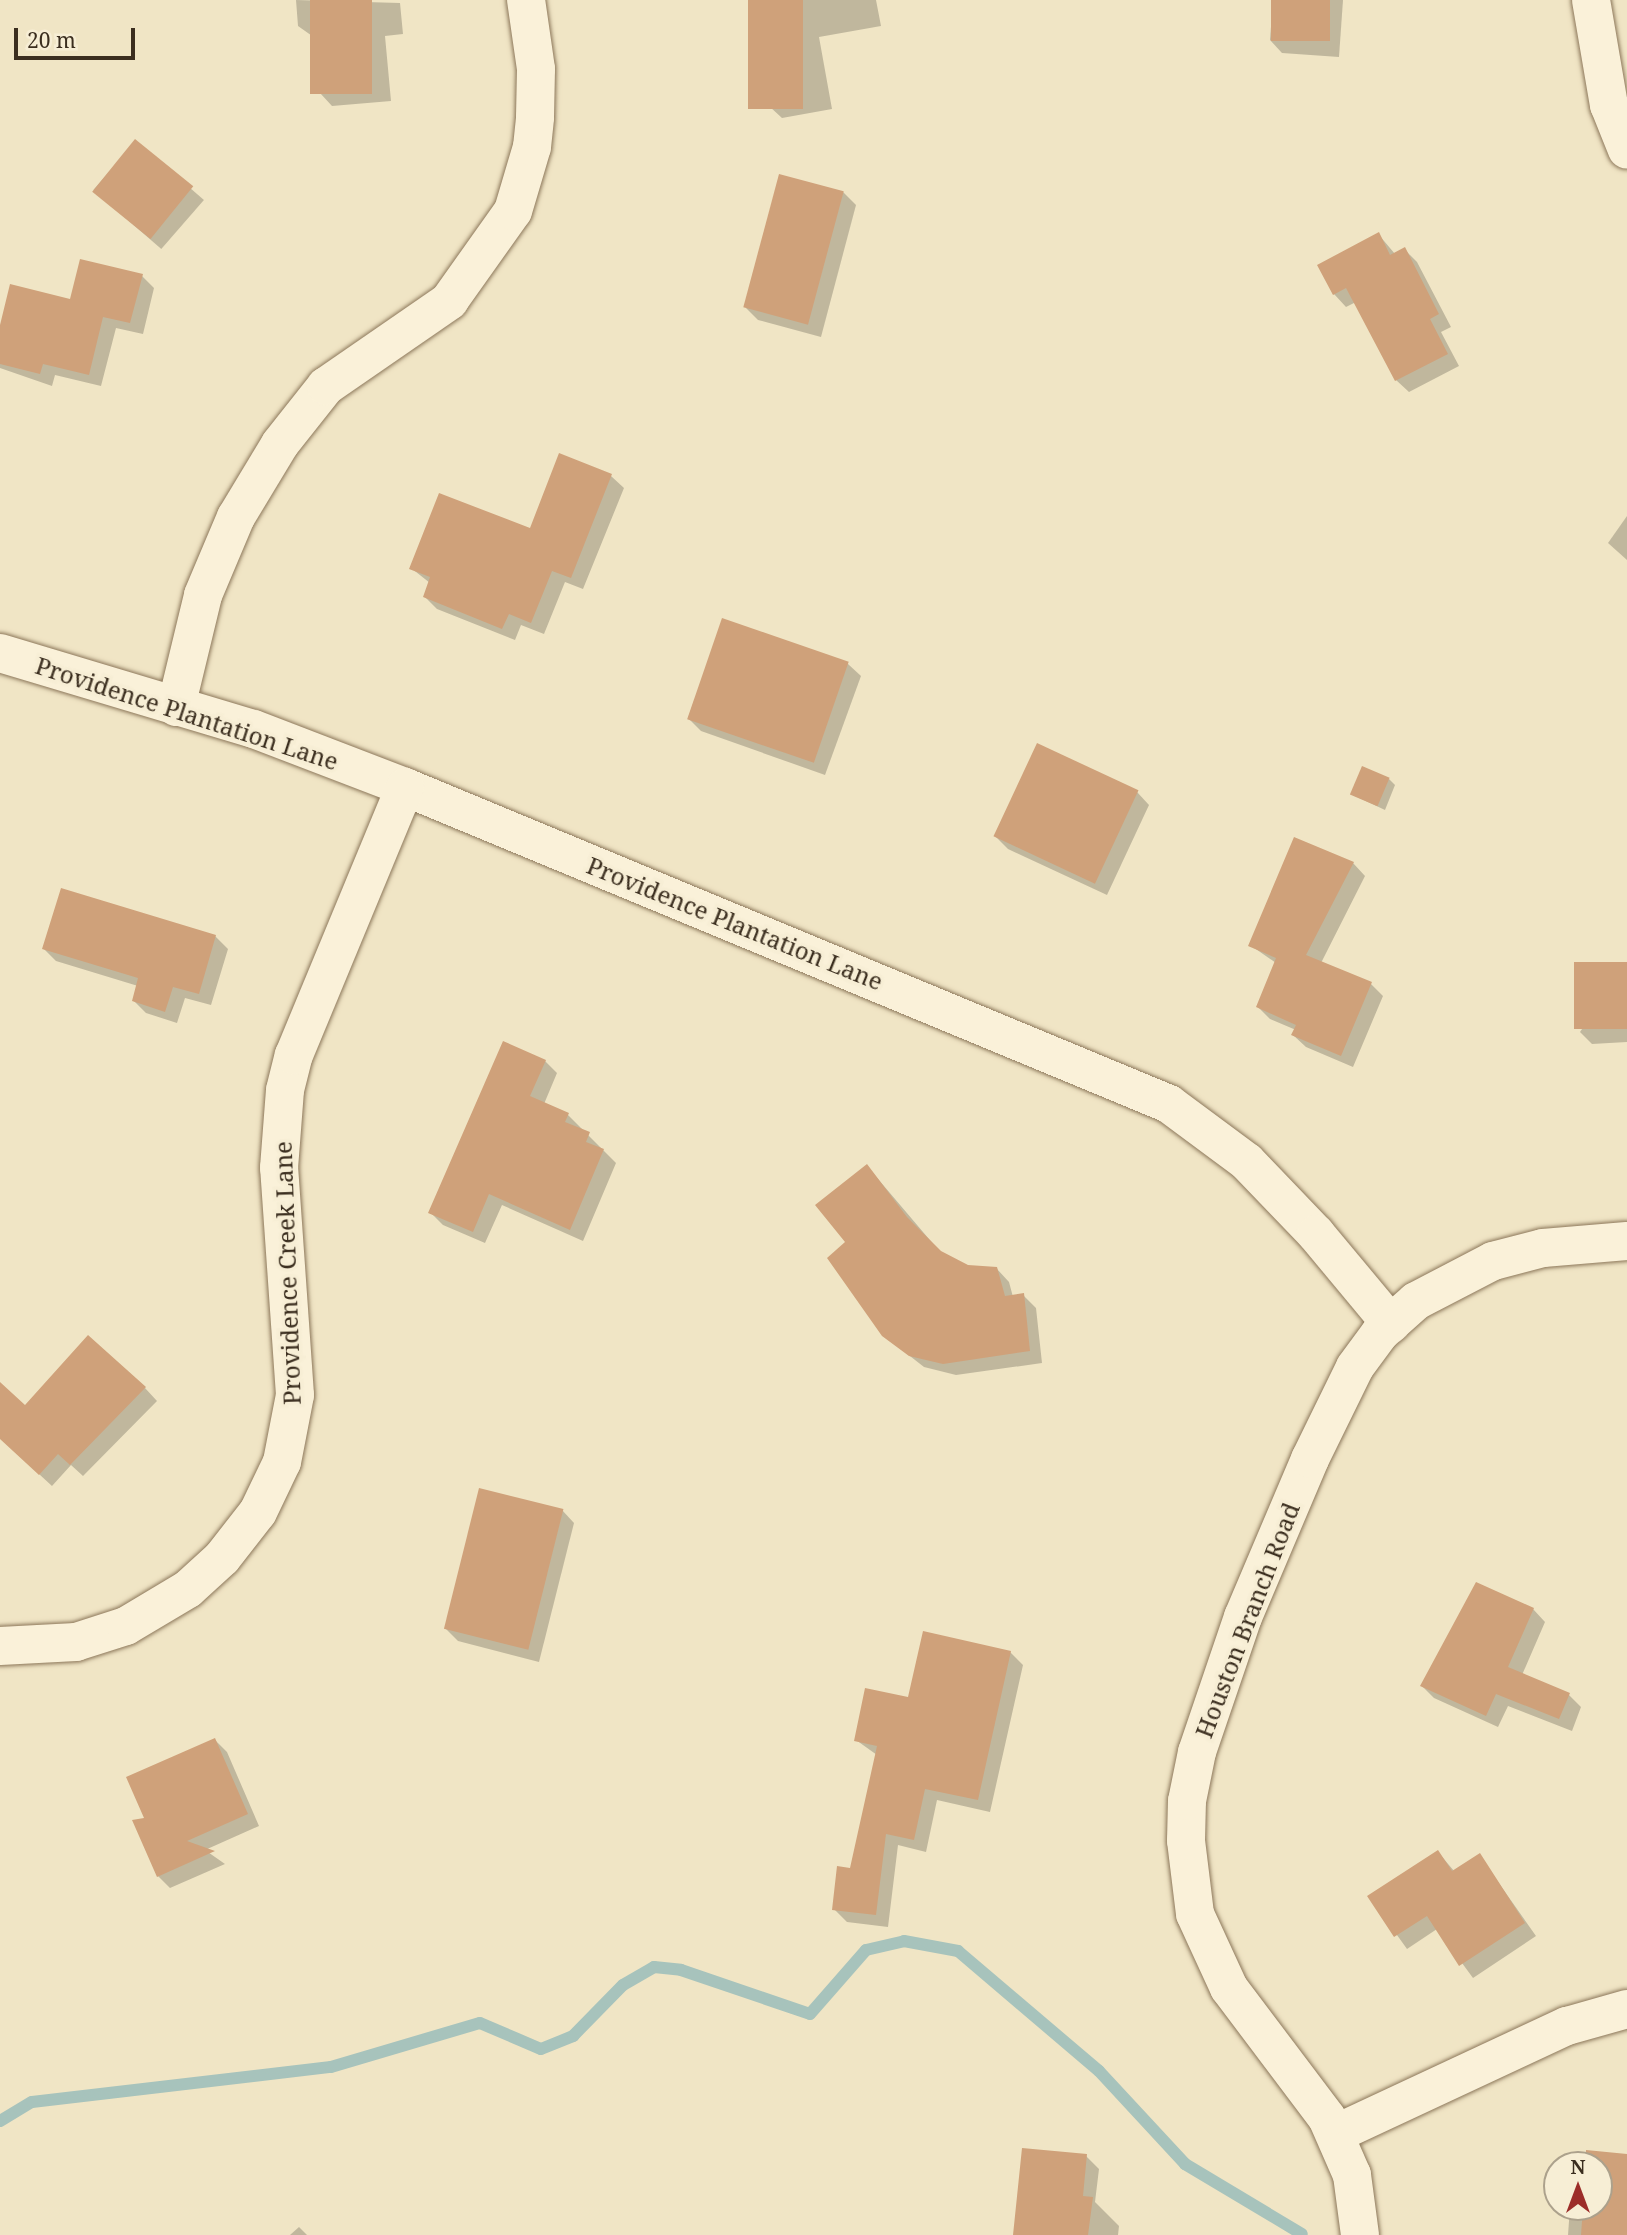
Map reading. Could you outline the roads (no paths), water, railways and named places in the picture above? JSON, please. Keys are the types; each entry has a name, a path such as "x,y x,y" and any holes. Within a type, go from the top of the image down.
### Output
{"street":[{"path":"176,707 203,595 236,517 280,444 326,386 449,301 513,211 535,117 536,69 526,0"},
{"path":"1591,0 1609,104 1627,150"},
{"name":"Providence Plantation Lane","path":"0,653 254,729 405,787 1169,1104 1247,1162 1315,1234 1391,1324"},
{"name":"Providence Creek Lane","path":"0,1646 76,1642 126,1626 188,1589 222,1558 258,1511 276,1474 290,1430 295,1395 279,1168 285,1090 295,1055 405,787"},
{"name":"Houston Branch Road","path":"1360,2235 1360,2203 1335,2134 1309,2089 1229,1988 1195,1914 1188,1879 1187,1801 1213,1702 1310,1459 1355,1367 1391,1324 1426,1296 1493,1261 1544,1248 1627,1241"},
{"path":"1335,2134 1567,2026 1627,2009"}],"waterway":[{"path":"0,2121 32,2102 331,2067 480,2023 541,2049 573,2036 623,1985 654,1967 681,1970 810,2014 866,1950 904,1941 958,1951 1099,2071 1185,2164 1302,2234"}]}
